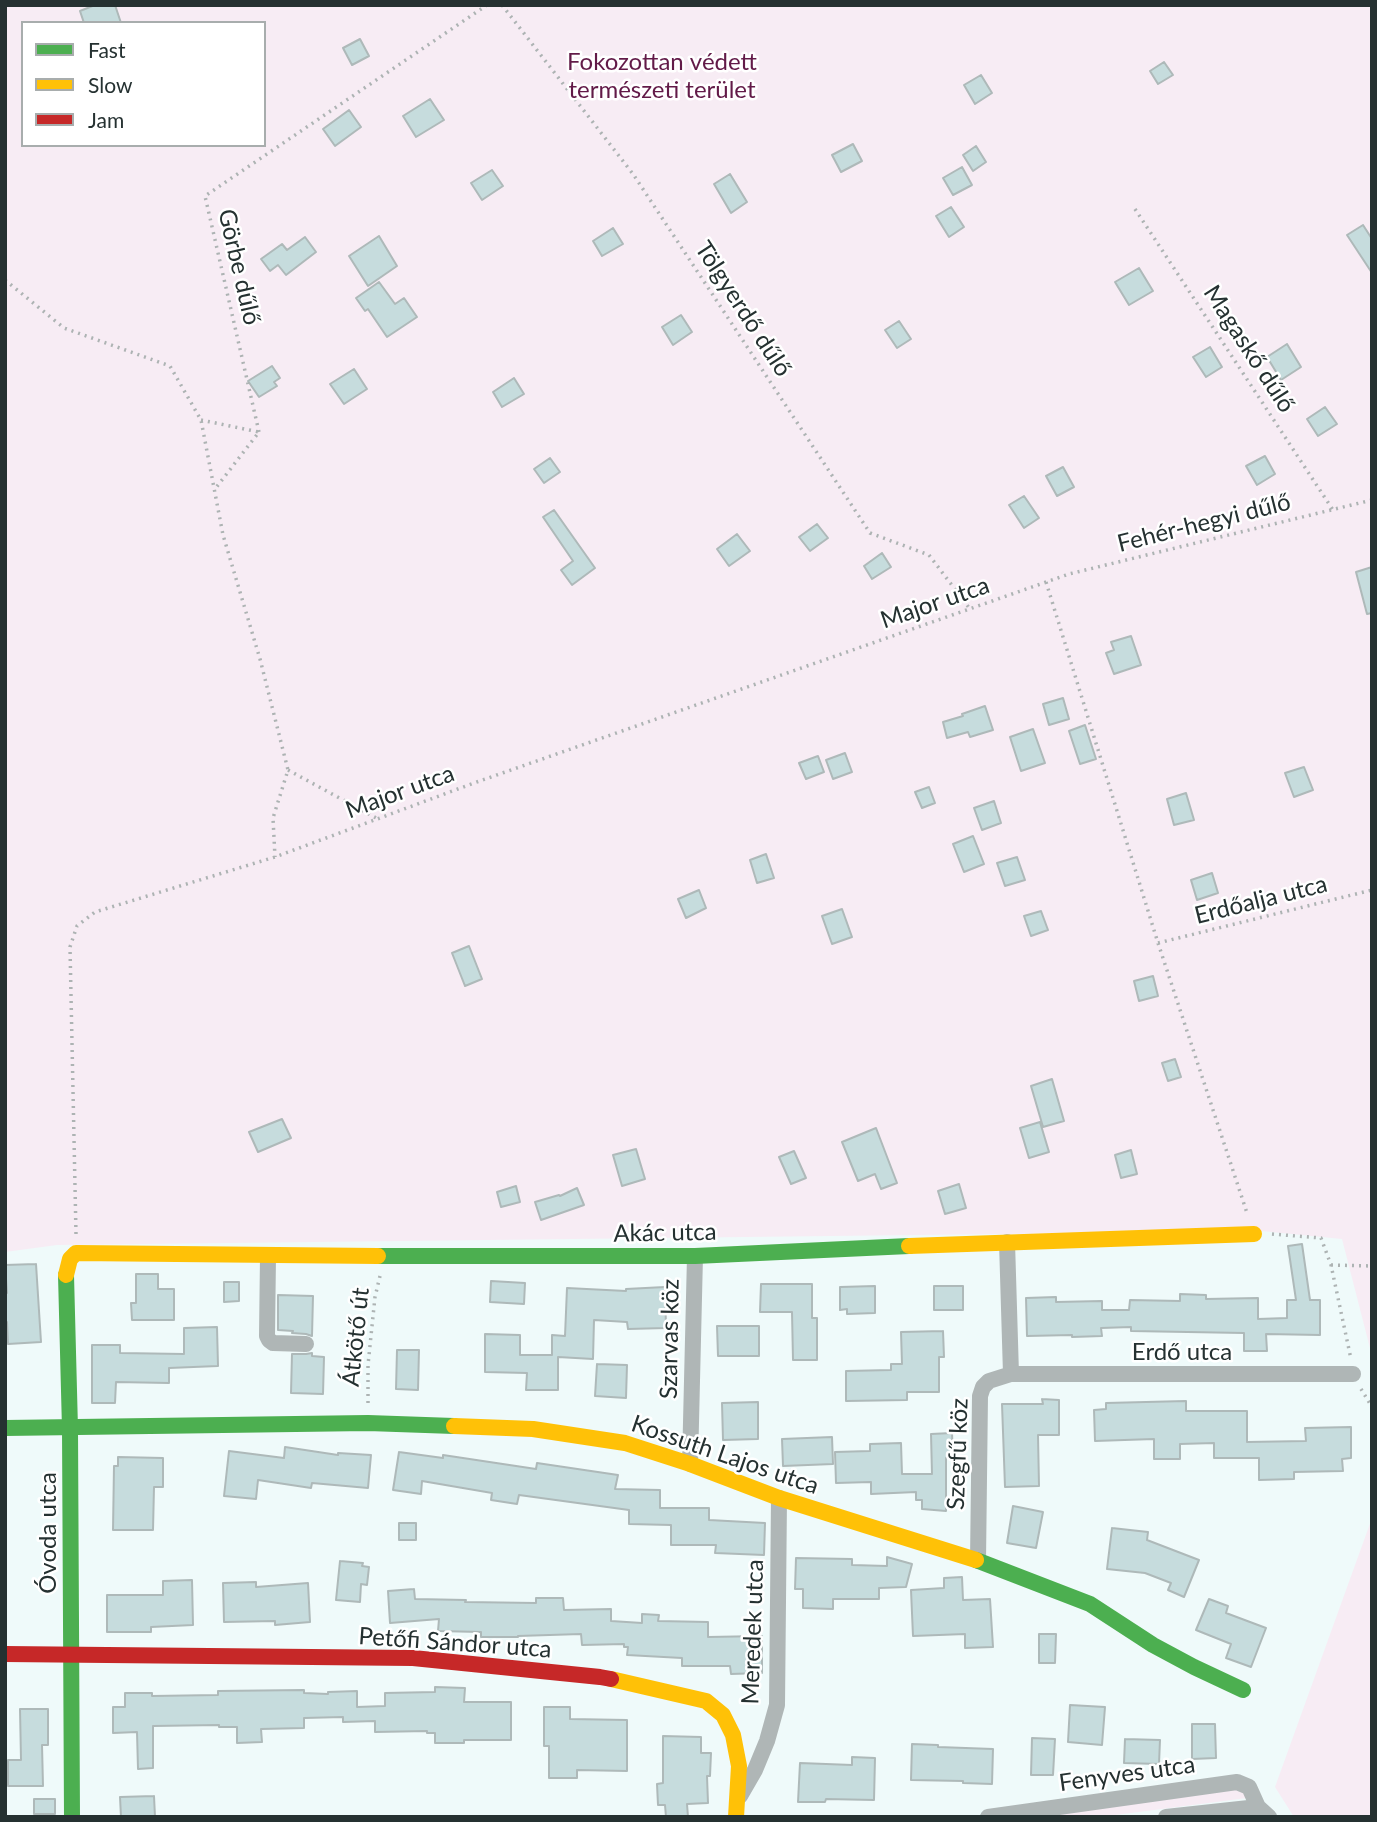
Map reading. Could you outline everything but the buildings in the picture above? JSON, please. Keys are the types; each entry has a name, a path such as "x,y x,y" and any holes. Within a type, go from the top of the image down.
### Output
{"street":[{"name":"Akác utca","path":"76,1253 695,1256 1254,1234"},
{"path":"1007,1242 1011,1374"},
{"name":"Óvoda utca","path":"72,1817 70,1429 66,1276 70,1259 76,1253"},
{"path":"268,1256 267,1336 274,1343 306,1343"},
{"name":"Szarvas köz","path":"690,1464 695,1256"},
{"name":"Erdő utca","path":"1011,1374 1353,1374"},
{"name":"Szegfű köz","path":"978,1561 980,1396 989,1381 1011,1374"},
{"name":"Kossuth Lajos utca","path":"5,1428 368,1423 533,1429 625,1443 779,1498 978,1561 1090,1604 1153,1645 1243,1690"},
{"name":"Meredek utca","path":"737,1809 763,1750 777,1705 779,1498"},
{"name":"Petőfi Sándor utca","path":"5,1654 413,1658 600,1677 706,1701 723,1715 733,1735 739,1766 737,1809"},
{"name":"Fenyves utca","path":"988,1817 1237,1782 1249,1787 1263,1812 1166,1817"}],"path":[{"name":"Görbe dűlő","path":"259,432 205,196 487,5"},
{"name":"Tölgyerdő dűlő","path":"502,5 633,174 870,533 929,555 970,609"},
{"name":"Magaskő dűlő","path":"1135,209 1333,510"},
{"path":"5,281 64,328 170,366 201,420 223,535 260,659 288,771 273,818 275,857"},
{"path":"201,420 259,432 215,489"},
{"name":"Fehér-hegyi dűlő","path":"1046,582 1069,574 1372,500"},
{"path":"1046,582 1158,943 1254,1234 1321,1238 1331,1265 1353,1374 1371,1407"},
{"name":"Major utca","path":"76,1253 70,947 77,926 95,912 275,857 474,783 1046,582"},
{"path":"288,771 377,819"},
{"name":"Erdőalja utca","path":"1158,943 1372,890"},
{"name":"Átkötő út","path":"368,1423 368,1365 373,1311 385,1255"},
{"path":"1331,1265 1372,1266"}],"green space":[{"name":"Fokozottan védett természeti terület","path":"5,5 1372,5 1372,1356 1342,1239 1261,1231 57,1245 5,1252"},
{"path":"1372,1518 1372,1817 1294,1817 1275,1787"},
{"path":"1241,1788 1247,1798 1100,1817 1025,1817"}],"traffic: fast":[{"path":"378,1256 695,1256 909,1246"},
{"path":"66,1275 70,1429 72,1817"},
{"path":"5,1428 368,1423 454,1426"},
{"path":"976,1560 1090,1604 1153,1645 1243,1690"}],"traffic: slow":[{"path":"909,1246 1254,1234"},
{"path":"66,1275 70,1259 76,1253 378,1256"},
{"path":"454,1426 533,1429 625,1443 779,1498 976,1560"},
{"path":"611,1679 706,1701 723,1715 733,1735 739,1766 736,1817"}],"traffic: jam":[{"path":"5,1654 413,1658 611,1679"}]}
